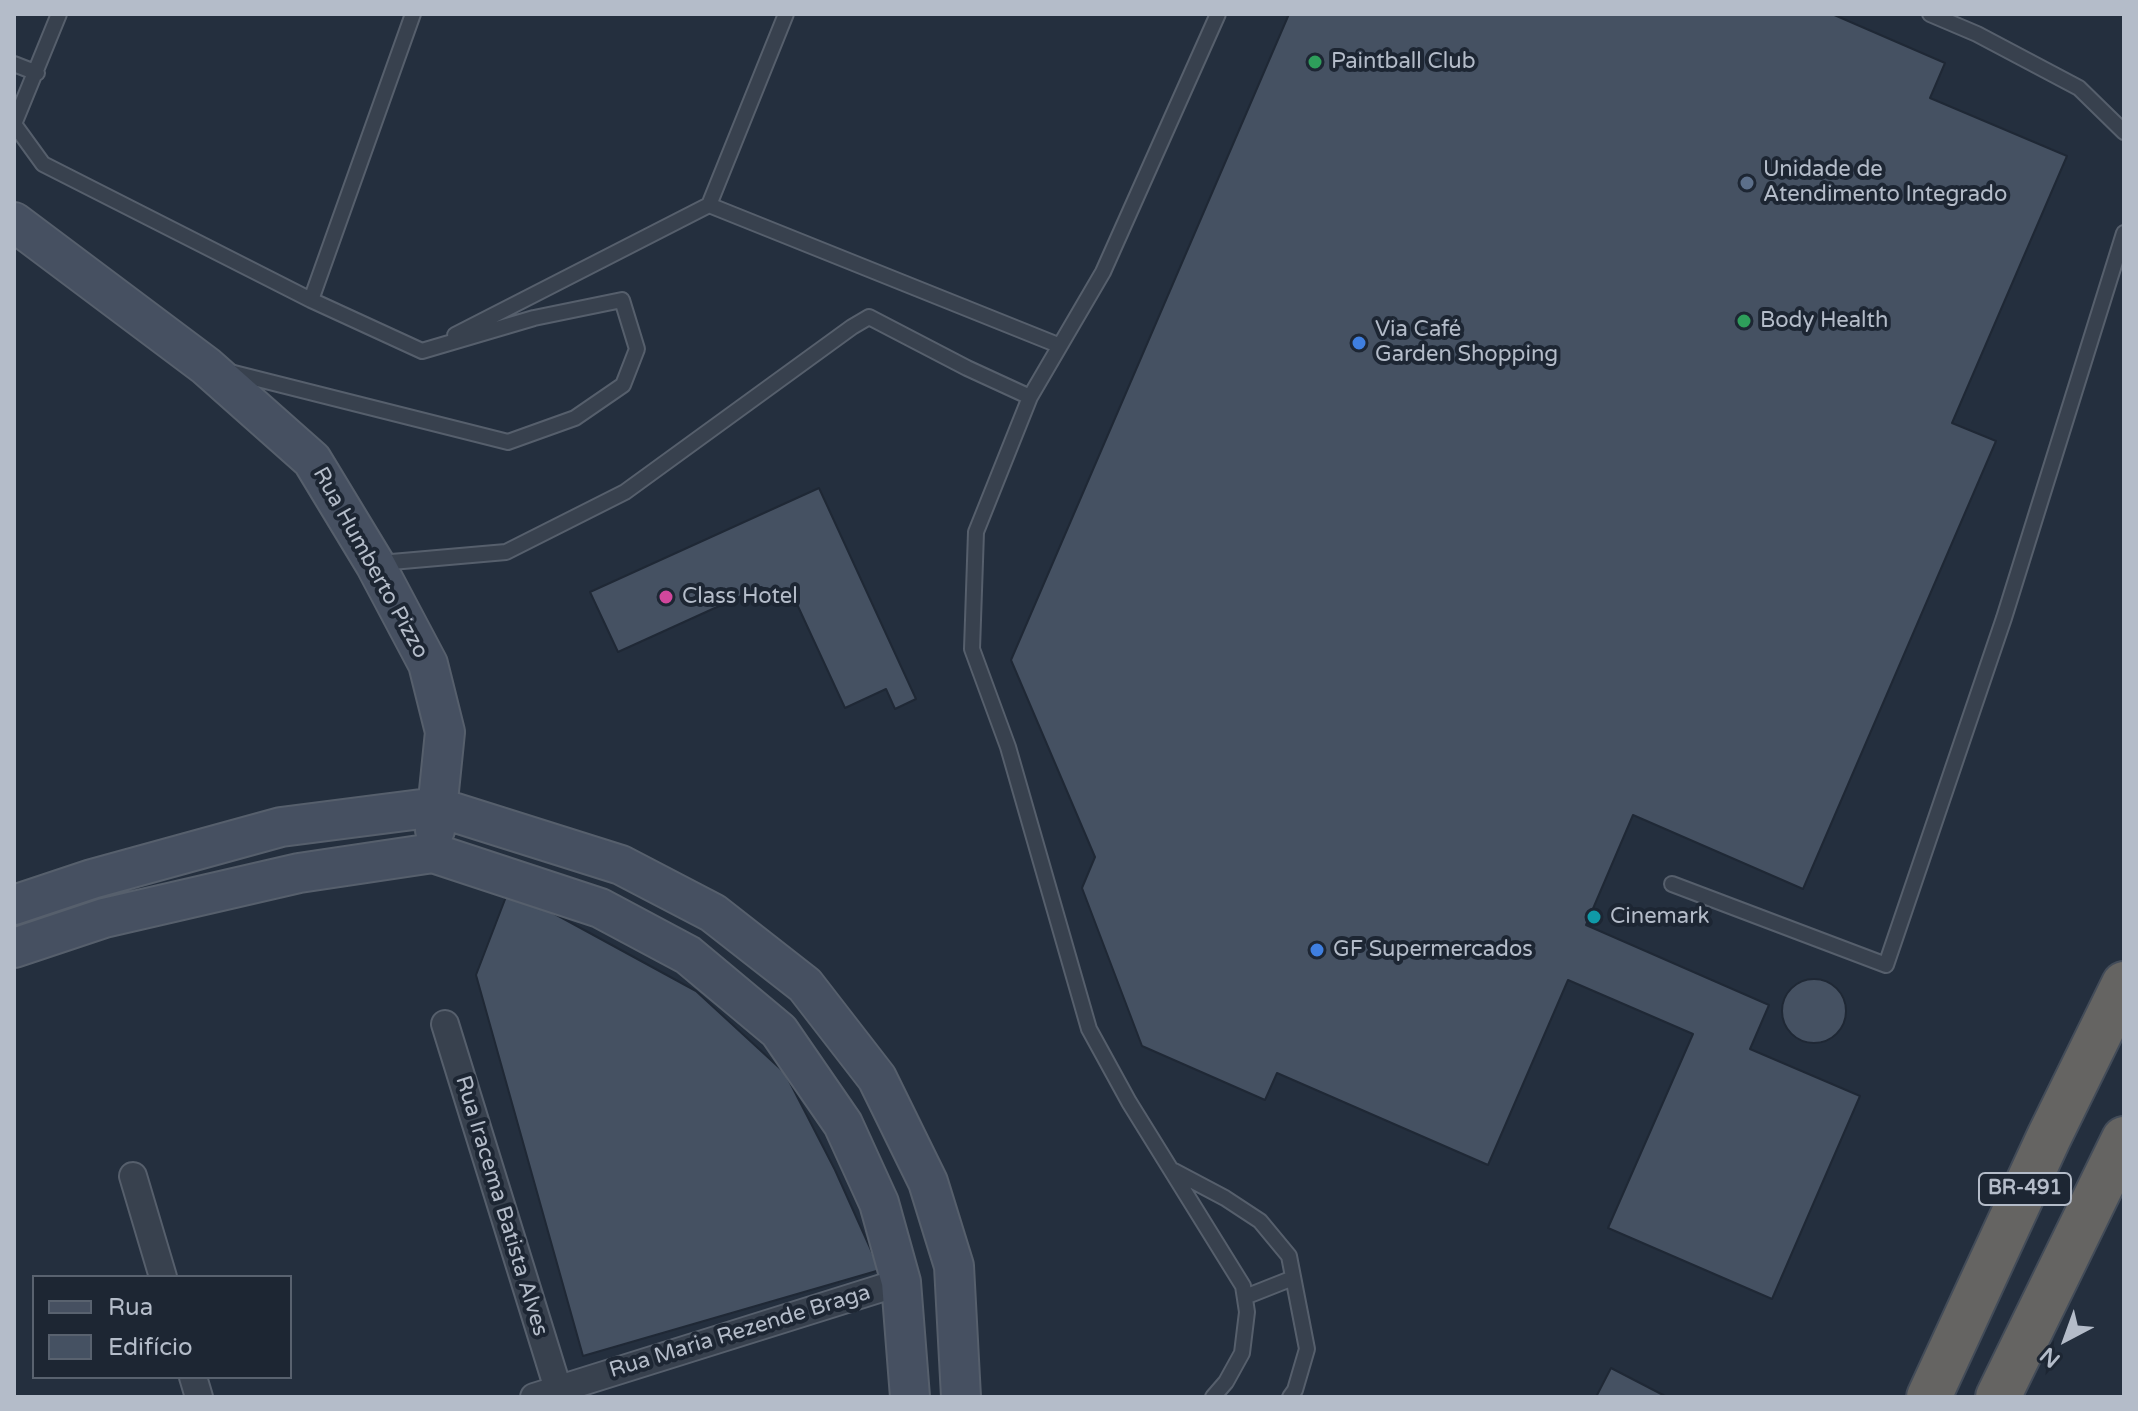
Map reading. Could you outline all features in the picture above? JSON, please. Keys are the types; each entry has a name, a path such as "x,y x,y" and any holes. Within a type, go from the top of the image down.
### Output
{"highway":[{"name":"BR-491","path":"1929,1397 2049,1137 2124,984"},
{"name":"BR-491","path":"1998,1397 2124,1139"}],"main road":[{"name":"Rua Humberto Pizzo","path":"14,222 206,366 312,460 375,564 428,664 445,732 433,853"},
{"path":"14,905 92,879 281,827 437,807 621,865 713,913 805,985 877,1078 928,1182 954,1266 961,1397"},
{"path":"14,948 104,918 299,873 433,853 600,908 688,955 779,1031 843,1124 879,1203 901,1282 910,1397"}],"street":[{"name":"Rua Iracema Batista Alves","path":"445,1024 546,1393"},
{"path":"133,1176 162,1275"},
{"name":"Rua Maria Rezende Braga","path":"546,1393 901,1282"}],"lane":[{"path":"59,14 14,124 43,164 311,300 422,351 534,318 622,300 637,349 623,385 575,418 508,442 206,366"},
{"path":"311,300 413,14"},
{"path":"422,351 709,205 786,14"},
{"path":"1213,1397 1226,1382 1242,1353 1247,1312 1243,1286 1089,1029 1008,747 972,649 976,532 1030,397 1103,272 1218,14"},
{"path":"1930,14 1977,34 2079,88 2124,132"},
{"path":"14,64 37,73"},
{"path":"709,205 1058,345"},
{"path":"1672,884 1886,965 2004,618 2124,233"},
{"path":"375,564 506,552 625,492 869,317 1030,397"},
{"path":"1172,1170 1260,1221 1289,1256 1307,1349 1290,1397"},
{"path":"1245,1297 1293,1278"}],"building":[{"path":"1289,14 1832,14 1945,63 1930,98 2067,156 1952,423 1996,441 1803,889 1633,815 1586,925 1769,1005 1750,1049 1860,1096 1772,1299 1608,1228 1693,1034 1568,980 1488,1165 1277,1073 1265,1100 1142,1046 1082,888 1095,857 1011,660"},
{"name":"Class Hotel","path":"819,488 916,699 895,709 886,689 845,708 796,602 761,587 618,652 590,592"},
{"path":"509,889 696,991 785,1073 835,1170 880,1270 583,1356 476,975"},
{"path":"1814,979 1832,985 1840,993 1846,1011 1840,1029 1832,1037 1814,1043 1796,1037 1788,1029 1782,1011 1788,993 1796,985"},
{"path":"1611,1368 1667,1397 1596,1397"}],"place":[{"name":"Paintball Club","path":"1315,62"},
{"name":"Unidade de Atendimento Integrado","path":"1747,183"},
{"name":"Body Health","path":"1744,321"},
{"name":"Via Café Garden Shopping","path":"1359,343"},
{"name":"Class Hotel","path":"666,597"},
{"name":"Cinemark","path":"1594,917"},
{"name":"GF Supermercados","path":"1317,950"}]}
